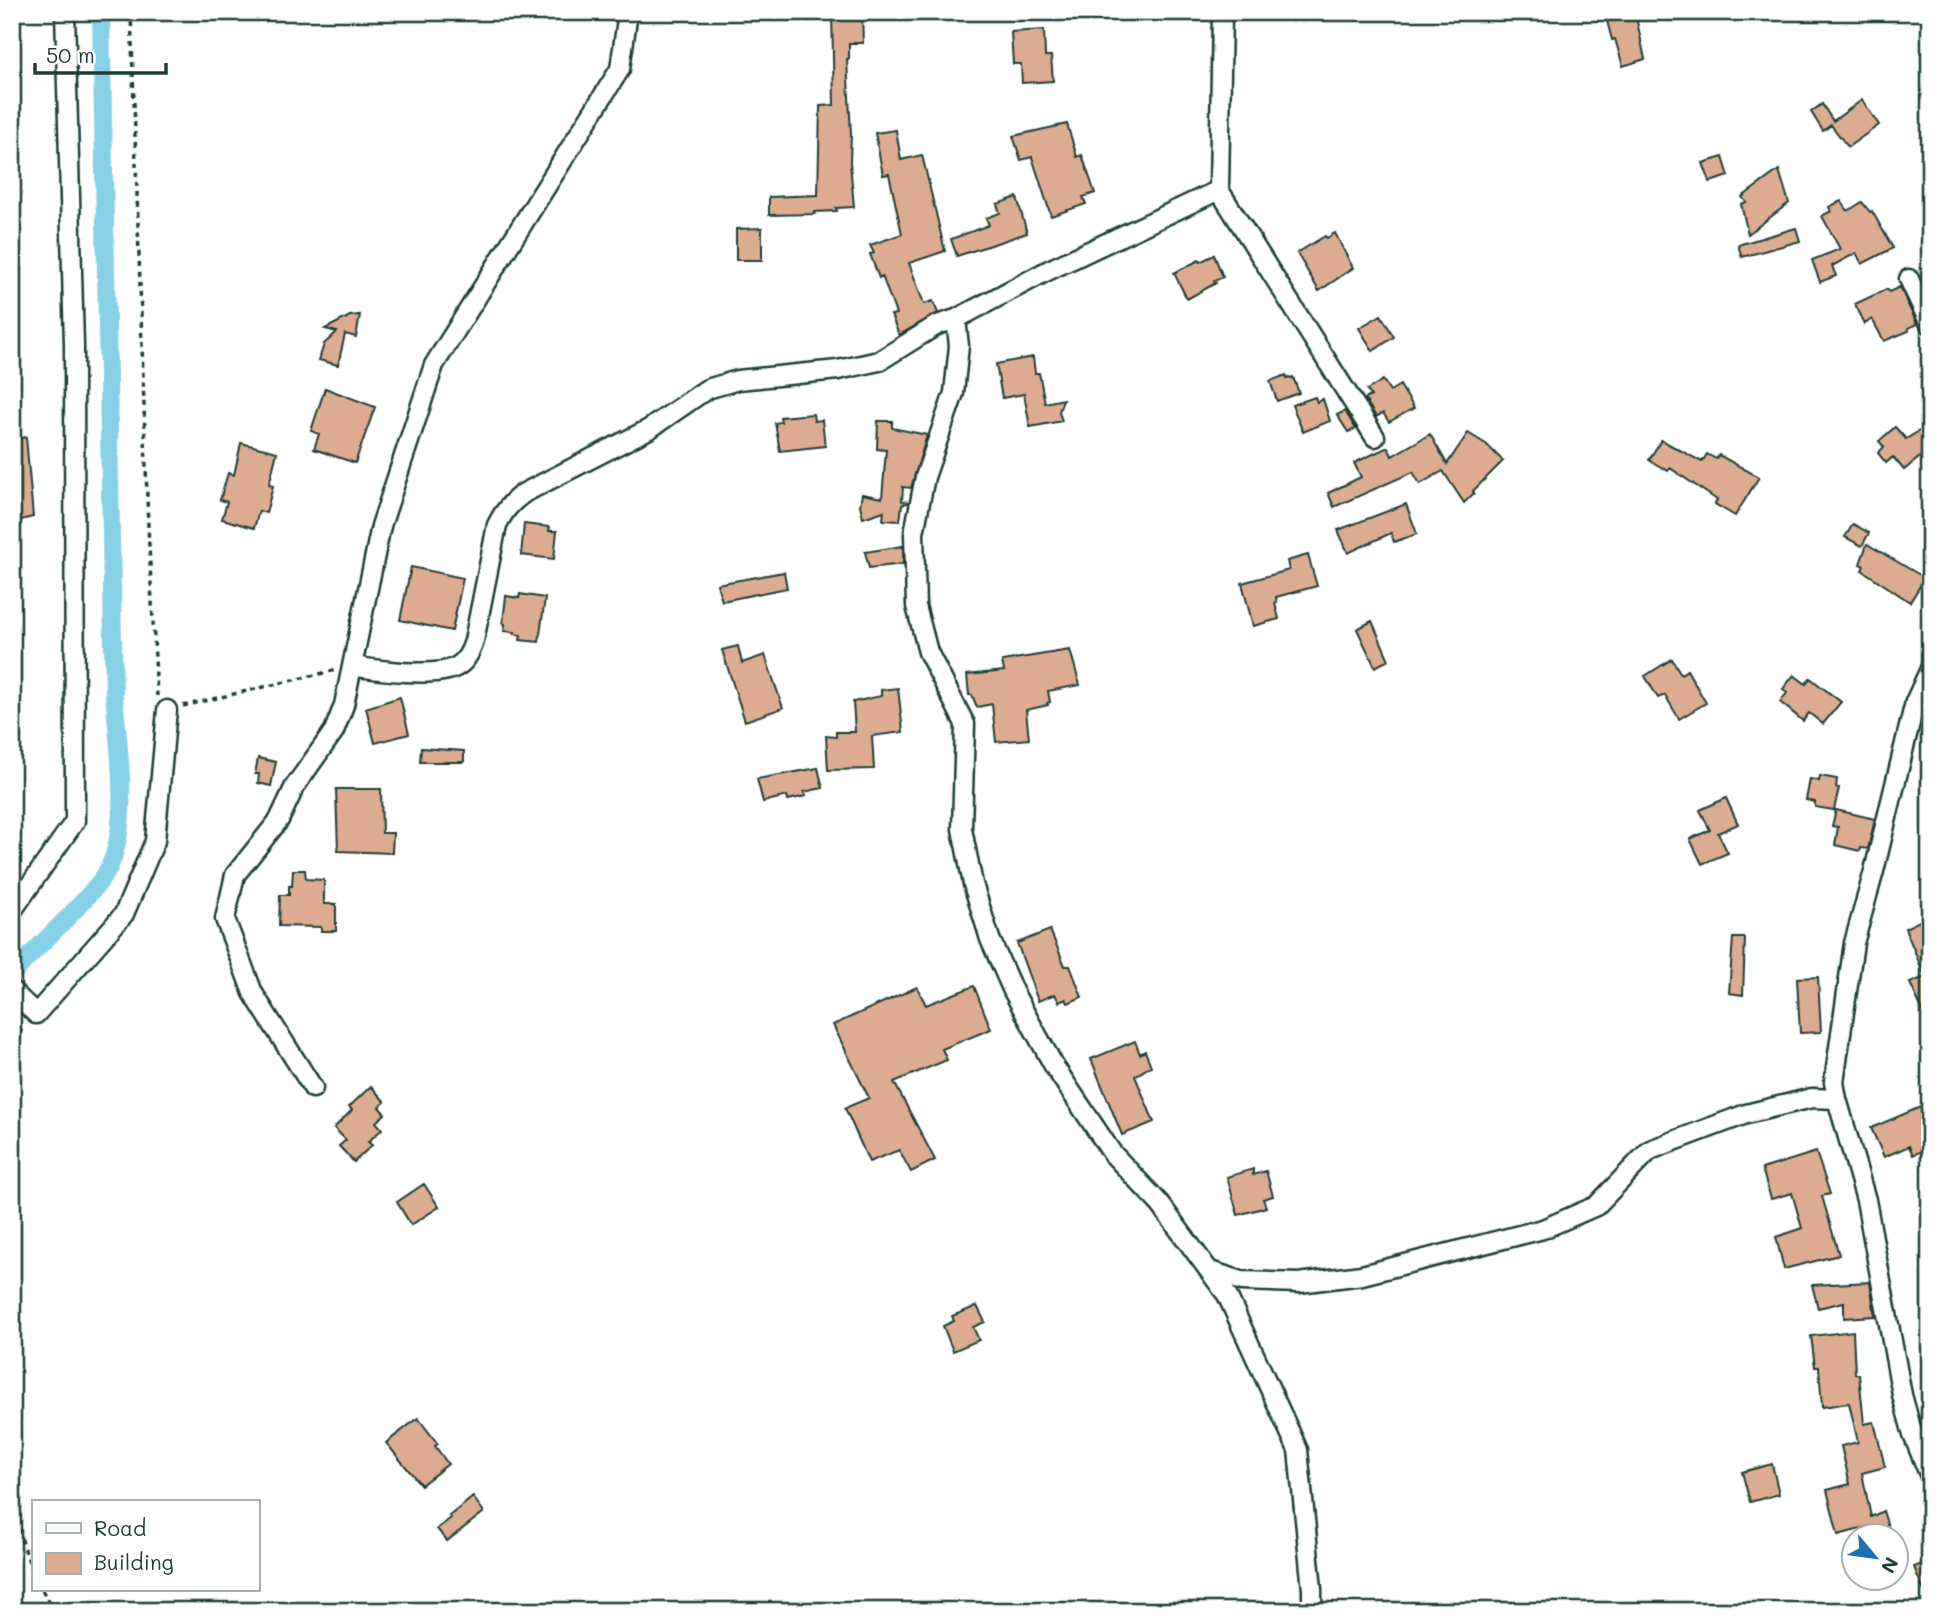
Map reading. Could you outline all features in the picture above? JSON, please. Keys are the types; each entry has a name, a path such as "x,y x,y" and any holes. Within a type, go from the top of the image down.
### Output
{"street":[{"path":"12,911 75,821 74,345 65,12"},
{"path":"313,1088 253,993 225,919 235,875 279,820 295,786 334,731 344,705 381,526 434,365 620,69 628,12"},
{"path":"1222,12 1219,190 1375,437"},
{"path":"352,666 378,670 423,671 457,667 474,641 498,525 503,513 524,493 649,429 707,389 738,380 860,367 888,357 937,325 956,319 1049,270 1219,190"},
{"path":"1909,279 1930,324"},
{"path":"956,319 959,345 954,393 925,477 914,533 916,606 929,652 965,724 962,829 973,884 990,939 1013,991 1054,1066 1112,1153 1160,1205 1227,1295 1298,1450 1312,1611"},
{"path":"1930,669 1915,702 1854,943 1834,1082 1866,1200 1902,1395 1913,1435 1930,1476"},
{"path":"12,991 36,1014 124,914 155,841 167,710"},
{"path":"1210,1271 1241,1281 1299,1283 1325,1280 1362,1275 1543,1228 1596,1206 1650,1150 1746,1114 1812,1098 1837,1099"}],"path":[{"path":"131,12 148,527 157,702 167,710 352,666"},
{"path":"12,1510 32,1571"},
{"path":"43,1592 54,1611"}],"building":[{"path":"832,12 862,12 863,43 849,43 847,59 854,207 814,212 815,214 769,215 769,197 818,195 820,106 834,105"},
{"path":"1614,12 1635,12 1645,59 1623,66 1607,21 1616,18"},
{"path":"1044,30 1045,56 1051,56 1053,81 1022,83 1021,64 1013,64 1011,32"},
{"path":"1862,100 1879,125 1848,147 1831,125 1823,131 1811,112 1822,104 1833,121"},
{"path":"1067,124 1077,157 1082,155 1095,193 1083,197 1086,204 1051,216 1032,157 1021,160 1013,136"},
{"path":"896,130 901,160 922,155 945,251 909,263 924,304 933,301 938,313 899,335 891,315 896,314 882,276 879,278 870,254 874,253 870,245 902,234 889,174 883,175 875,133"},
{"path":"1723,157 1729,176 1710,182 1703,163"},
{"path":"1779,170 1789,203 1748,234 1741,204 1746,202 1742,197"},
{"path":"1017,197 1027,233 957,256 951,239 989,225 986,218 1000,213 997,204"},
{"path":"1841,201 1848,211 1862,202 1872,211 1893,248 1862,264 1856,253 1832,266 1836,276 1820,282 1812,260 1840,249 1822,216 1831,211 1829,207"},
{"path":"762,228 762,260 736,260 736,229"},
{"path":"1796,228 1800,241 1742,257 1738,245"},
{"path":"1335,233 1353,268 1319,291 1297,253"},
{"path":"1214,255 1223,277 1187,299 1174,273"},
{"path":"1900,287 1917,324 1908,328 1909,331 1884,341 1872,319 1865,324 1855,304 1887,289 1889,292"},
{"path":"360,315 356,337 345,334 338,365 319,360 324,344 337,332 325,329 350,316"},
{"path":"1381,315 1394,337 1373,351 1359,328"},
{"path":"1033,357 1035,373 1039,373 1045,403 1063,399 1059,412 1062,421 1030,427 1024,394 1002,398 996,364"},
{"path":"1286,375 1287,379 1293,377 1299,393 1277,401 1270,381"},
{"path":"1383,380 1390,391 1400,385 1414,408 1389,422 1383,413 1376,417 1365,399 1371,396 1367,390"},
{"path":"325,388 375,407 355,463 314,449 319,434 311,431"},
{"path":"1315,397 1317,402 1323,399 1330,421 1303,432 1292,405"},
{"path":"1345,411 1356,429 1348,432 1337,415"},
{"path":"813,414 814,421 822,420 825,446 780,451 775,423 781,422 780,417"},
{"path":"878,421 892,421 892,428 927,435 911,488 903,487 902,501 909,502 902,505 900,521 883,520 884,511 863,518 860,505 862,494 882,498 886,450 877,449"},
{"path":"1895,427 1906,439 1924,428 1930,435 1930,449 1904,470 1893,457 1886,463 1878,453 1884,447 1879,441"},
{"path":"1468,433 1486,444 1503,461 1464,503 1443,471 1420,484 1413,472 1334,507 1328,493 1361,477 1354,463 1388,447 1392,456 1430,434 1447,464"},
{"path":"26,437 33,517 17,521 12,510 12,440"},
{"path":"1661,440 1702,462 1707,454 1716,459 1719,455 1759,477 1735,516 1715,504 1717,500 1670,468 1668,471 1649,460"},
{"path":"241,443 277,452 266,513 259,511 254,528 222,519 227,502 220,500 228,473 234,475"},
{"path":"1406,504 1417,534 1394,542 1391,533 1348,553 1338,530"},
{"path":"524,524 550,527 549,531 557,531 554,559 521,555"},
{"path":"1853,524 1869,533 1862,546 1845,537"},
{"path":"1867,544 1925,578 1910,602 1862,570 1864,566 1860,564"},
{"path":"903,546 903,564 869,568 865,552"},
{"path":"1308,555 1317,586 1276,597 1279,619 1253,626 1242,583 1289,570 1287,561"},
{"path":"411,567 463,578 452,631 400,620"},
{"path":"784,572 787,588 722,601 717,584"},
{"path":"520,594 545,598 539,642 520,640 521,635 504,631 506,596 519,598"},
{"path":"1372,621 1389,660 1375,667 1357,629"},
{"path":"738,646 742,663 765,655 783,708 745,721 722,650"},
{"path":"1070,650 1080,685 1048,691 1048,705 1026,710 1029,739 996,742 992,704 977,707 972,695 969,695 967,675 1004,671 1002,661"},
{"path":"1672,659 1681,674 1687,670 1706,703 1679,719 1665,695 1658,698 1645,676"},
{"path":"1794,675 1806,684 1810,678 1841,702 1823,724 1809,713 1803,721 1780,702 1787,693 1783,689"},
{"path":"898,688 903,732 872,736 874,769 828,770 826,736 836,737 836,732 855,732 853,702 881,696 881,690"},
{"path":"400,697 409,734 375,743 366,708"},
{"path":"421,748 464,751 464,762 420,762"},
{"path":"258,758 276,762 271,786 258,783 259,774 255,774"},
{"path":"818,768 823,788 804,792 806,796 788,800 787,796 763,802 757,779"},
{"path":"1820,776 1837,779 1836,788 1839,788 1834,810 1815,807 1815,802 1806,800 1810,779 1819,781"},
{"path":"336,789 381,789 382,833 393,833 392,853 338,851"},
{"path":"1726,798 1738,824 1718,833 1728,853 1702,864 1690,839 1710,830 1700,810"},
{"path":"1836,810 1875,819 1868,849 1861,848 1860,851 1835,845 1838,827 1832,826"},
{"path":"293,870 305,870 306,879 324,880 324,904 336,904 336,931 321,931 321,927 279,926 280,895 289,895"},
{"path":"1930,916 1930,1027 1910,983 1925,977 1905,928"},
{"path":"1050,930 1065,966 1070,966 1082,997 1068,1003 1066,999 1059,1002 1055,994 1038,1001 1017,943"},
{"path":"1733,938 1745,938 1743,995 1729,993"},
{"path":"1818,977 1821,1032 1800,1033 1797,978"},
{"path":"974,986 991,1029 942,1049 947,1060 894,1082 935,1160 911,1172 899,1150 869,1162 845,1108 869,1098 833,1025 917,987 926,1005"},
{"path":"1135,1041 1140,1054 1145,1051 1151,1066 1135,1076 1154,1122 1122,1135 1091,1059"},
{"path":"371,1086 385,1102 379,1107 385,1114 376,1122 382,1129 368,1142 372,1145 354,1162 339,1146 346,1140 334,1128 352,1110 349,1107"},
{"path":"1930,1103 1930,1147 1913,1155 1909,1146 1884,1157 1871,1128"},
{"path":"1816,1152 1830,1194 1822,1196 1839,1255 1784,1269 1776,1237 1802,1228 1792,1193 1771,1199 1762,1169"},
{"path":"1253,1169 1253,1175 1266,1171 1273,1196 1263,1199 1266,1207 1238,1215 1227,1177"},
{"path":"424,1184 439,1207 411,1225 397,1202"},
{"path":"1870,1282 1875,1316 1844,1318 1844,1302 1818,1308 1812,1285"},
{"path":"977,1306 985,1322 973,1327 979,1340 953,1351 943,1326 954,1321 952,1316"},
{"path":"1853,1331 1855,1374 1859,1374 1864,1424 1874,1422 1885,1467 1862,1473 1871,1517 1883,1511 1887,1522 1840,1522 1838,1535 1827,1490 1850,1484 1841,1446 1858,1442 1849,1403 1822,1407 1819,1367 1815,1367 1811,1336"},
{"path":"418,1418 438,1444 435,1446 448,1464 421,1485 386,1443"},
{"path":"1772,1464 1779,1494 1750,1502 1742,1472"},
{"path":"473,1497 484,1512 447,1541 437,1529"},
{"path":"1930,1561 1930,1604 1929,1604 1914,1567"}],"waterway":[{"path":"12,975 101,880 118,841 121,817 114,695 101,12"}]}
